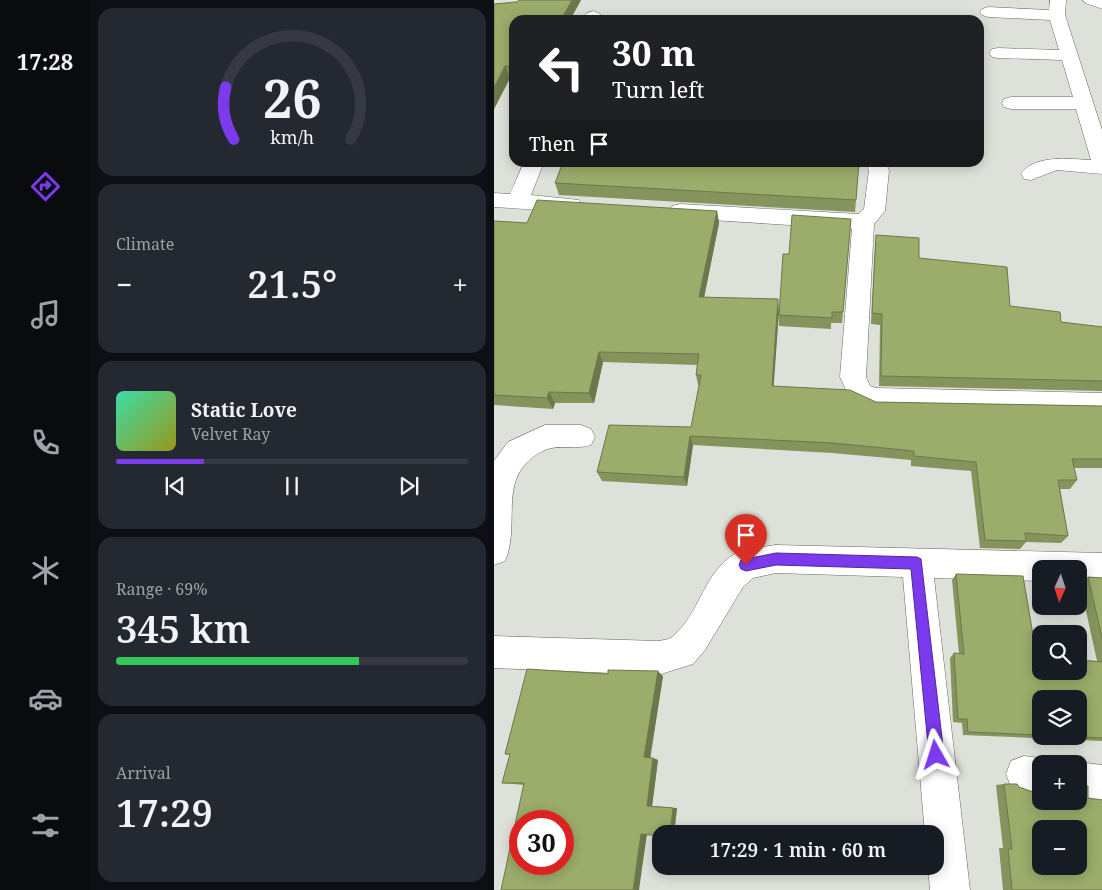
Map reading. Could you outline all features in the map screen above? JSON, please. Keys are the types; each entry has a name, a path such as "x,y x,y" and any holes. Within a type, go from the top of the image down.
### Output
{"street":[{"path":"1090,0 1102,4"},
{"path":"988,12 1057,7 1068,55 1102,168 1054,164 1031,174"},
{"path":"998,53 1068,55"},
{"path":"1011,103 1083,104"},
{"path":"518,201 532,167"},
{"path":"878,167 879,170 874,211 863,222 854,377 860,393 874,399 1102,404"},
{"path":"494,200 597,206"},
{"path":"656,210 863,222"},
{"path":"494,551 496,498 500,475 518,450 545,437 581,437"},
{"path":"494,652 658,658 681,652 693,638 732,576 746,565 776,559 1102,568"},
{"path":"917,563 950,890"},
{"path":"1087,781 1102,783"}],"building":[{"path":"519,0 572,0 564,15 509,15 509,66 505,66 494,88 494,4 517,2"},
{"path":"561,167 859,167 856,200 555,183"},
{"path":"537,200 717,211 699,297 778,299 772,386 850,390 876,402 1103,406 1103,459 1072,459 1077,480 1058,480 1068,536 1025,533 1026,541 985,540 976,462 914,456 914,451 833,443 690,436 684,477 597,472 609,425 691,427 701,375 696,375 699,354 599,352 589,393 549,392 547,398 494,395 494,221 527,223"},
{"path":"792,215 851,219 843,312 832,312 832,318 779,315 783,254 789,254"},
{"path":"876,235 919,238 919,258 1007,267 1010,306 1060,312 1061,322 1103,327 1103,381 881,376 882,314 872,313"},
{"path":"956,574 1023,576 1032,629 1032,680 1087,680 1087,661 1103,662 1103,738 1087,737 1087,690 1032,690 1032,735 968,732 967,719 958,719 954,653 964,654"},
{"path":"1088,577 1103,578 1103,642"},
{"path":"527,669 608,674 608,670 658,671 644,757 653,758 647,806 673,808 671,825 652,825 652,835 641,834 633,890 501,890 509,853 509,875 574,875 574,810 518,810 524,783 502,783 510,754 505,754"},
{"path":"1004,784 1017,784 1019,787 1032,792 1032,810 1087,810 1087,786 1088,798 1103,800 1103,890 1012,890 1008,849 1012,849"}],"route":[{"path":"746,565 776,559 917,563 936,755"}]}
